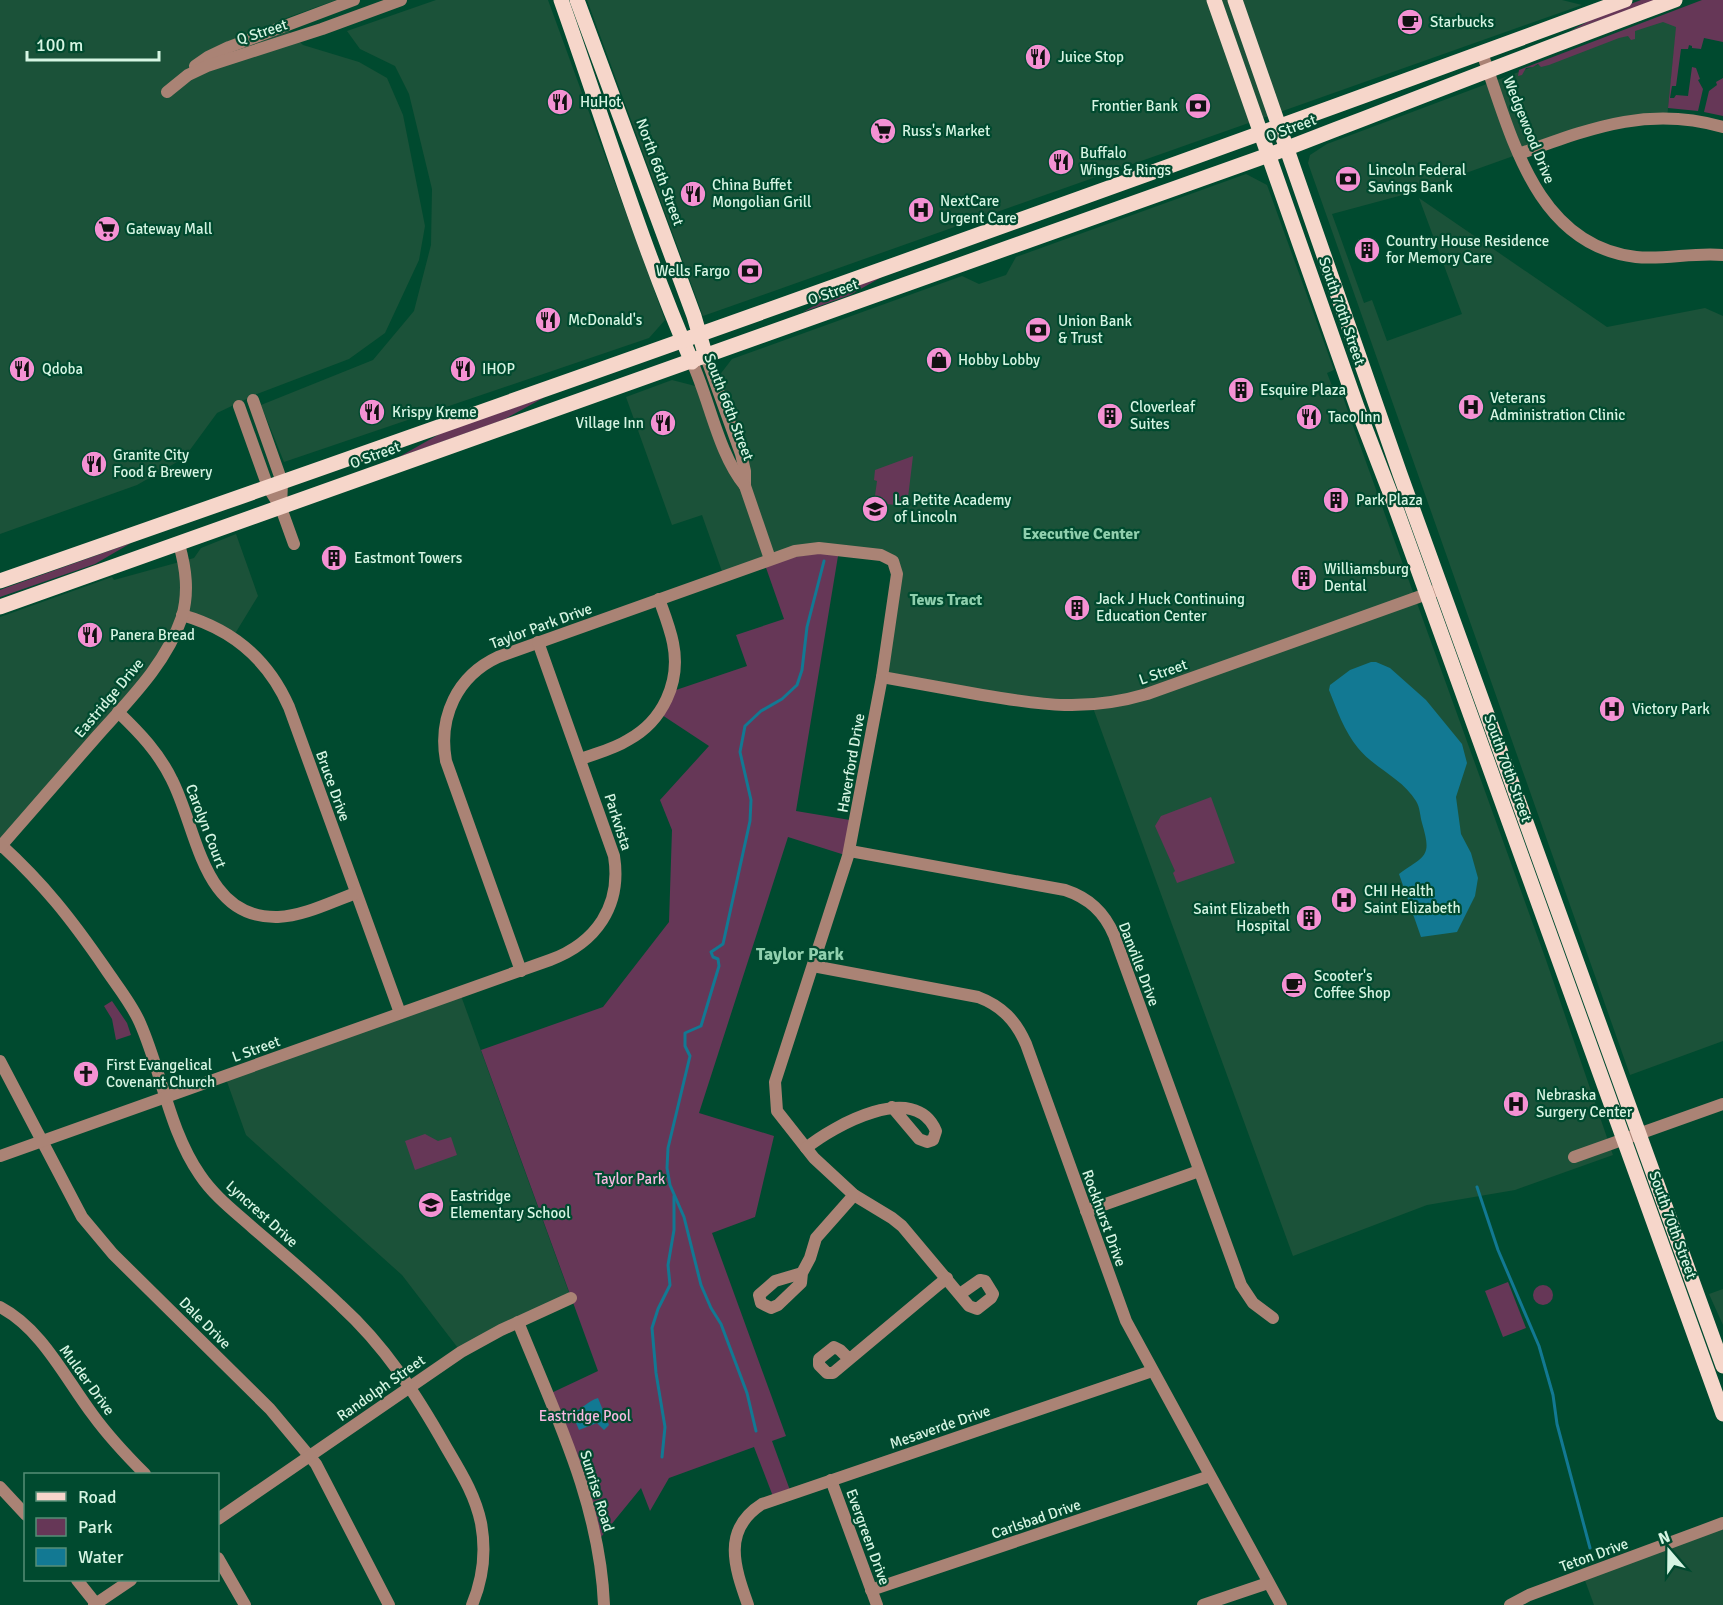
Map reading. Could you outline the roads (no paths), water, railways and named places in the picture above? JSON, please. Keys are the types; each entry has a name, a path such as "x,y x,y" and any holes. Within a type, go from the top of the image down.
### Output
{"main road":[{"path":"561,0 608,138 683,340"},
{"name":"North 66th Street","path":"578,0 699,333 699,359"},
{"name":"South 70th Street","path":"1214,0 1357,407 1427,594 1723,1414"},
{"name":"South 70th Street","path":"1235,0 1442,589 1723,1365"},
{"name":"O Street","path":"0,581 683,340 1625,0"},
{"name":"O Street","path":"0,607 1269,155 1675,0"},
{"path":"585,70 599,92 615,130 629,141"},
{"name":"South 66th Street","path":"683,340 699,359"}],"street":[{"name":"Q Street","path":"354,0 219,51 198,63 167,92 188,75 207,66 401,0"},
{"name":"Wedgewood Drive","path":"1482,53 1528,177 1550,209 1569,228 1594,245 1636,257 1723,255"},
{"path":"1519,154 1587,129 1631,120 1676,119 1723,127"},
{"name":"South 66th Street","path":"699,359 730,464 745,486 770,560"},
{"path":"253,400 281,508 294,544"},
{"path":"239,406 275,485"},
{"name":"Eastridge Drive","path":"0,845 118,712 167,651 182,615 187,583 179,544"},
{"name":"Taylor Park Drive","path":"521,971 448,768 444,734 452,702 471,675 492,659 795,551 819,548 881,555 892,561"},
{"name":"Haverford Drive","path":"806,1148 777,1111 775,1082 850,851 882,677 897,574 892,561"},
{"name":"L Street","path":"882,677 1042,705 1105,704 1160,690 1442,589"},
{"path":"581,759 622,744 635,736 650,724 667,699 674,676 675,655 671,634 659,599"},
{"name":"Bruce Drive","path":"182,615 210,625 233,637 258,658 276,681 289,707 400,1013"},
{"name":"Parkvista","path":"521,971 564,955 590,936 600,924 612,898 616,877 614,856 538,642"},
{"name":"Carolyn Court","path":"118,712 145,739 168,772 207,872 228,900 256,914 279,917 306,911 356,893"},
{"name":"Lyncrest Drive","path":"0,845 40,882 67,914 132,1008 145,1036 186,1151 206,1183 226,1204 343,1307 366,1331 410,1386 467,1484 479,1515 483,1560 472,1605"},
{"name":"Danville Drive","path":"850,851 1065,890 1077,894 1096,907 1114,935 1236,1274 1246,1295 1273,1318"},
{"name":"Rockhurst Drive","path":"813,966 978,997 989,1001 1015,1023 1024,1038 1126,1321 1281,1605"},
{"name":"L Street","path":"0,1156 521,971"},
{"name":"Dale Drive","path":"0,1061 76,1208 97,1236 265,1403 309,1456 322,1473 389,1605"},
{"path":"1574,1157 1723,1104"},
{"path":"892,1107 823,1135 806,1148 830,1176 854,1196 902,1226 960,1294"},
{"path":"1086,1211 1199,1171"},
{"path":"802,1273 810,1258 816,1238 854,1196"},
{"path":"849,1359 947,1278"},
{"name":"Randolph Street","path":"219,1518 467,1348 572,1298"},
{"name":"Mulder Drive","path":"0,1307 15,1316 33,1332 94,1417 144,1473"},
{"name":"Sunrise Road","path":"518,1322 584,1490 598,1549 604,1605"},
{"name":"Mesaverde Drive","path":"748,1605 736,1573 735,1540 744,1522 757,1508 831,1480 1152,1371"},
{"name":"Carlsbad Drive","path":"871,1590 1210,1476"},
{"name":"Evergreen Drive","path":"831,1480 877,1605"},
{"path":"0,1487 24,1513"},
{"name":"Teton Drive","path":"1510,1605 1529,1595 1723,1523"},
{"path":"219,1560 245,1605"},
{"path":"78,1581 96,1604 130,1581"},
{"path":"1203,1605 1269,1583"}],"water":[{"path":"1371,662 1390,668 1426,700 1462,744 1467,763 1456,797 1461,834 1471,853 1478,878 1475,896 1457,932 1421,937 1399,874 1421,858 1426,849 1418,806 1410,793 1396,779 1358,748 1338,713 1329,690 1330,685 1350,670"},
{"path":"598,1398 609,1425 604,1430 597,1423 579,1430 572,1413"}],"waterway":[{"path":"756,1431 747,1393 721,1324 701,1285 684,1217 670,1185 667,1168 668,1148 690,1056 685,1046 685,1033 701,1026 719,966 718,959 713,957 711,952 723,944 750,821 751,800 740,752 745,726 761,711 782,699 797,685 802,670 807,627 824,561"},
{"path":"1477,1187 1498,1250 1539,1346 1590,1548"},
{"path":"662,1457 665,1427 656,1373 652,1328 658,1309 670,1285 668,1265 674,1230 674,1196"}],"place":[{"name":"Starbucks","path":"1410,22"},
{"name":"Juice Stop","path":"1038,57"},
{"name":"HuHot","path":"560,102"},
{"name":"Frontier Bank","path":"1198,106"},
{"name":"Russ's Market","path":"883,131"},
{"name":"Buffalo Wings & Rings","path":"1061,162"},
{"name":"Lincoln Federal Savings Bank","path":"1348,179"},
{"name":"China Buffet Mongolian Grill","path":"693,194"},
{"name":"NextCare Urgent Care","path":"921,210"},
{"name":"Gateway Mall","path":"107,229"},
{"name":"Country House Residence for Memory Care","path":"1367,250"},
{"name":"Wells Fargo","path":"750,271"},
{"name":"McDonald's","path":"548,320"},
{"name":"Union Bank & Trust","path":"1038,330"},
{"name":"Hobby Lobby","path":"939,360"},
{"name":"Qdoba","path":"22,369"},
{"name":"IHOP","path":"463,369"},
{"name":"Esquire Plaza","path":"1241,390"},
{"name":"Veterans Administration Clinic","path":"1471,407"},
{"name":"Krispy Kreme","path":"372,412"},
{"name":"Cloverleaf Suites","path":"1110,416"},
{"name":"Taco Inn","path":"1309,417"},
{"name":"Village Inn","path":"663,423"},
{"name":"Granite City Food & Brewery","path":"94,464"},
{"name":"Park Plaza","path":"1336,500"},
{"name":"La Petite Academy of Lincoln","path":"875,509"},
{"name":"Eastmont Towers","path":"334,558"},
{"name":"Williamsburg Dental","path":"1304,578"},
{"name":"Jack J Huck Continuing Education Center","path":"1077,608"},
{"name":"Panera Bread","path":"90,635"},
{"name":"Victory Park","path":"1612,709"},
{"name":"CHI Health Saint Elizabeth","path":"1344,900"},
{"name":"Saint Elizabeth Hospital","path":"1309,918"},
{"name":"Scooter's Coffee Shop","path":"1294,985"},
{"name":"First Evangelical Covenant Church","path":"86,1074"},
{"name":"Nebraska Surgery Center","path":"1516,1104"},
{"name":"Eastridge Elementary School","path":"431,1205"}],"district":[{"name":"Executive Center","path":"1081,534"},
{"name":"Tews Tract","path":"946,600"},
{"name":"Taylor Park","path":"800,954"}],"park label":[{"name":"Eastridge Pool","path":"585,1416"}]}
